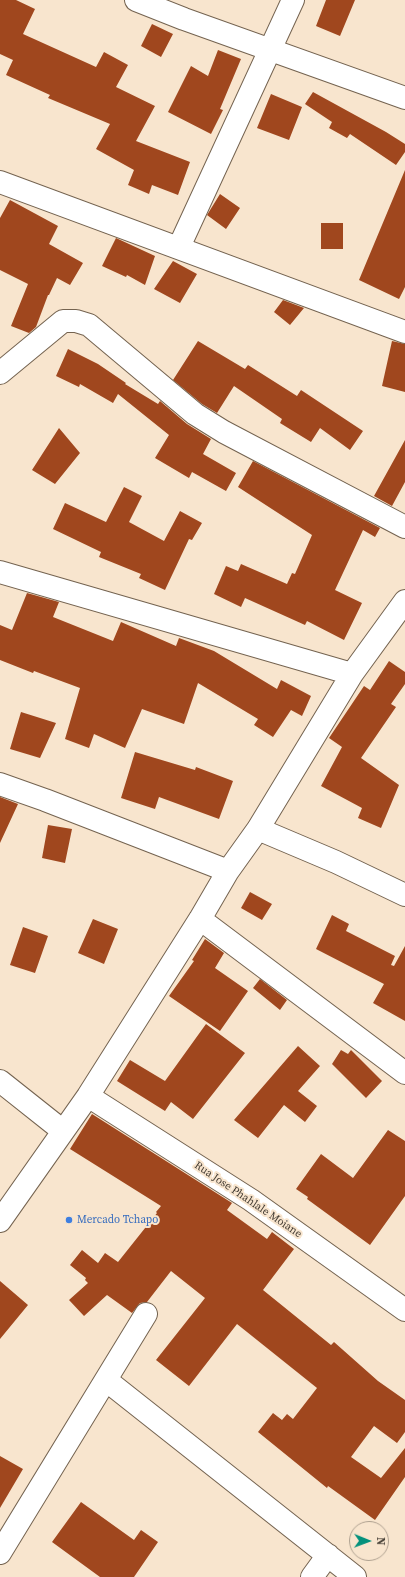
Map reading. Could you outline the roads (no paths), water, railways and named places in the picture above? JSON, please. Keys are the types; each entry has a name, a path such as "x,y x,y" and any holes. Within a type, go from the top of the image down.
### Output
{"street":[{"path":"136,0 184,19 405,98"},
{"path":"179,247 269,49 293,0"},
{"path":"0,182 179,247 405,332"},
{"path":"0,373 63,321 76,321 89,325 195,414 224,432 405,527"},
{"path":"0,572 352,674"},
{"path":"0,1221 88,1096 200,919 228,871 258,829 352,674 405,600"},
{"path":"0,784 228,871"},
{"path":"258,829 336,862 405,895"},
{"path":"200,919 405,1073"},
{"path":"0,1081 63,1131"},
{"name":"Rua Jose Phahlale Moiane","path":"88,1096 251,1200 405,1310"},
{"path":"0,1553 146,1314"},
{"path":"106,1380 355,1577"},
{"path":"312,1577 328,1555"}],"place":[{"name":"Mercado Tchapo","path":"69,1220"}]}
